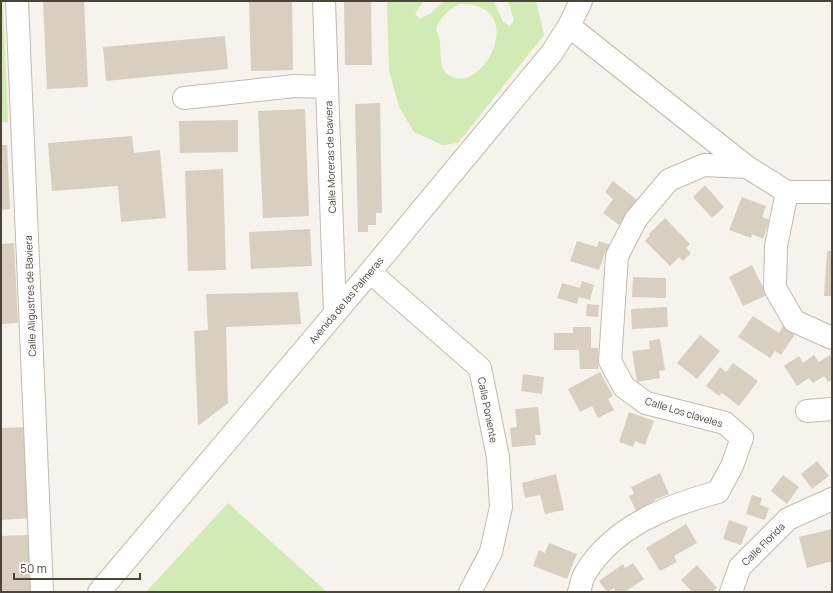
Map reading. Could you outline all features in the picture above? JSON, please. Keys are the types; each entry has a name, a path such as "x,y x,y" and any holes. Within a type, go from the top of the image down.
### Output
{"street":[{"name":"Calle Aligustres de Baviera","path":"17,1 42,592"},
{"name":"Calle Moreras de baviera","path":"324,1 335,313"},
{"name":"Avenida de las Palmeras","path":"99,592 370,272 551,54 569,26 581,1"},
{"path":"569,26 747,166 787,192 832,192"},
{"path":"184,98 295,86 327,87"},
{"name":"Calle Los claveles","path":"579,592 585,572 611,541 645,519 687,500 718,492 732,466 742,438 725,423 646,403 624,387 610,361 617,256 636,219 669,180 704,165 747,166"},
{"path":"787,192 776,246 775,288 794,321 832,338"},
{"name":"Calle Poniente","path":"370,272 480,368 498,457 500,507 491,552 470,592"},
{"path":"807,411 832,409"},
{"name":"Calle Florida","path":"732,592 740,567 788,519 832,499"}],"green space":[{"path":"1,1 3,1 8,122 1,122"},
{"path":"387,1 424,1 415,13 419,19 431,13 443,1 494,1 503,22 510,26 514,20 508,1 536,1 544,35 458,143 442,145 414,132 399,107 389,70","holes":["460,4 482,8 493,19 497,33 493,49 485,64 473,75 459,79 446,73 443,69 440,41 436,30 442,17 451,9"]},
{"path":"228,503 327,592 146,592"}],"building":[{"path":"43,1 84,1 88,87 47,89"},
{"path":"249,1 292,1 293,70 251,71"},
{"path":"344,1 371,1 372,65 345,65"},
{"path":"225,36 228,69 106,81 103,47"},
{"path":"380,103 382,213 376,213 376,225 368,225 368,232 358,232 355,104"},
{"path":"305,109 309,216 263,218 258,111"},
{"path":"238,120 238,152 180,153 179,121"},
{"path":"132,136 134,153 160,150 166,218 121,222 118,186 52,191 48,143"},
{"path":"1,145 7,145 10,209 1,210"},
{"path":"223,169 226,270 188,271 185,171"},
{"path":"613,181 637,200 619,225 603,213 613,199 605,192"},
{"path":"705,185 724,207 712,218 693,197"},
{"path":"742,197 766,206 762,217 770,220 763,239 752,234 751,238 729,230"},
{"path":"665,218 690,244 686,248 691,253 683,261 679,257 670,266 645,241 650,235 649,234"},
{"path":"310,229 312,266 251,269 249,232"},
{"path":"577,241 597,247 599,241 611,245 609,253 605,252 599,270 570,261"},
{"path":"14,243 18,323 1,324 1,244"},
{"path":"827,251 832,251 832,296 824,296"},
{"path":"752,265 767,295 743,306 729,277"},
{"path":"633,277 666,278 666,298 632,297"},
{"path":"582,281 594,285 590,300 579,297 577,304 557,298 562,283 580,288"},
{"path":"298,292 301,324 226,327 228,403 198,426 194,331 208,330 206,294"},
{"path":"587,304 599,305 598,317 586,316"},
{"path":"667,307 668,327 632,329 631,309"},
{"path":"753,316 779,333 783,326 795,334 781,355 775,351 770,358 738,337"},
{"path":"573,327 591,327 591,348 598,348 598,369 580,369 579,350 554,350 554,333 573,333"},
{"path":"700,335 720,351 697,379 677,363"},
{"path":"660,339 665,370 659,371 660,378 637,382 632,351 650,349 649,341"},
{"path":"814,355 819,362 830,355 832,358 832,380 828,382 824,376 813,383 809,378 797,386 784,366 799,356 803,363"},
{"path":"733,363 758,381 739,406 722,393 719,396 706,386 720,367 726,372"},
{"path":"600,372 613,396 608,399 614,410 598,418 592,406 580,412 568,389"},
{"path":"523,374 544,377 542,394 521,391"},
{"path":"538,407 541,435 535,435 536,445 512,447 510,428 517,427 515,409"},
{"path":"629,412 654,421 645,445 635,441 633,447 619,442"},
{"path":"26,427 30,518 1,520 1,428"},
{"path":"817,461 829,476 812,489 801,474"},
{"path":"660,473 669,494 654,500 656,504 637,513 629,496 634,494 631,487"},
{"path":"556,474 564,510 545,514 540,495 525,498 522,483"},
{"path":"783,475 799,487 787,504 771,491"},
{"path":"752,495 762,498 760,505 769,508 765,520 746,514"},
{"path":"729,520 748,527 741,545 723,539"},
{"path":"686,524 697,543 674,556 677,562 660,571 646,548"},
{"path":"832,529 832,561 807,568 799,537"},
{"path":"28,535 31,592 1,592 1,536"},
{"path":"549,543 577,554 567,579 533,566 539,550 545,553"},
{"path":"633,563 644,579 625,592 616,592 614,588 607,592 599,581 623,564 625,568"},
{"path":"697,565 717,588 713,592 692,592 681,580"}]}
